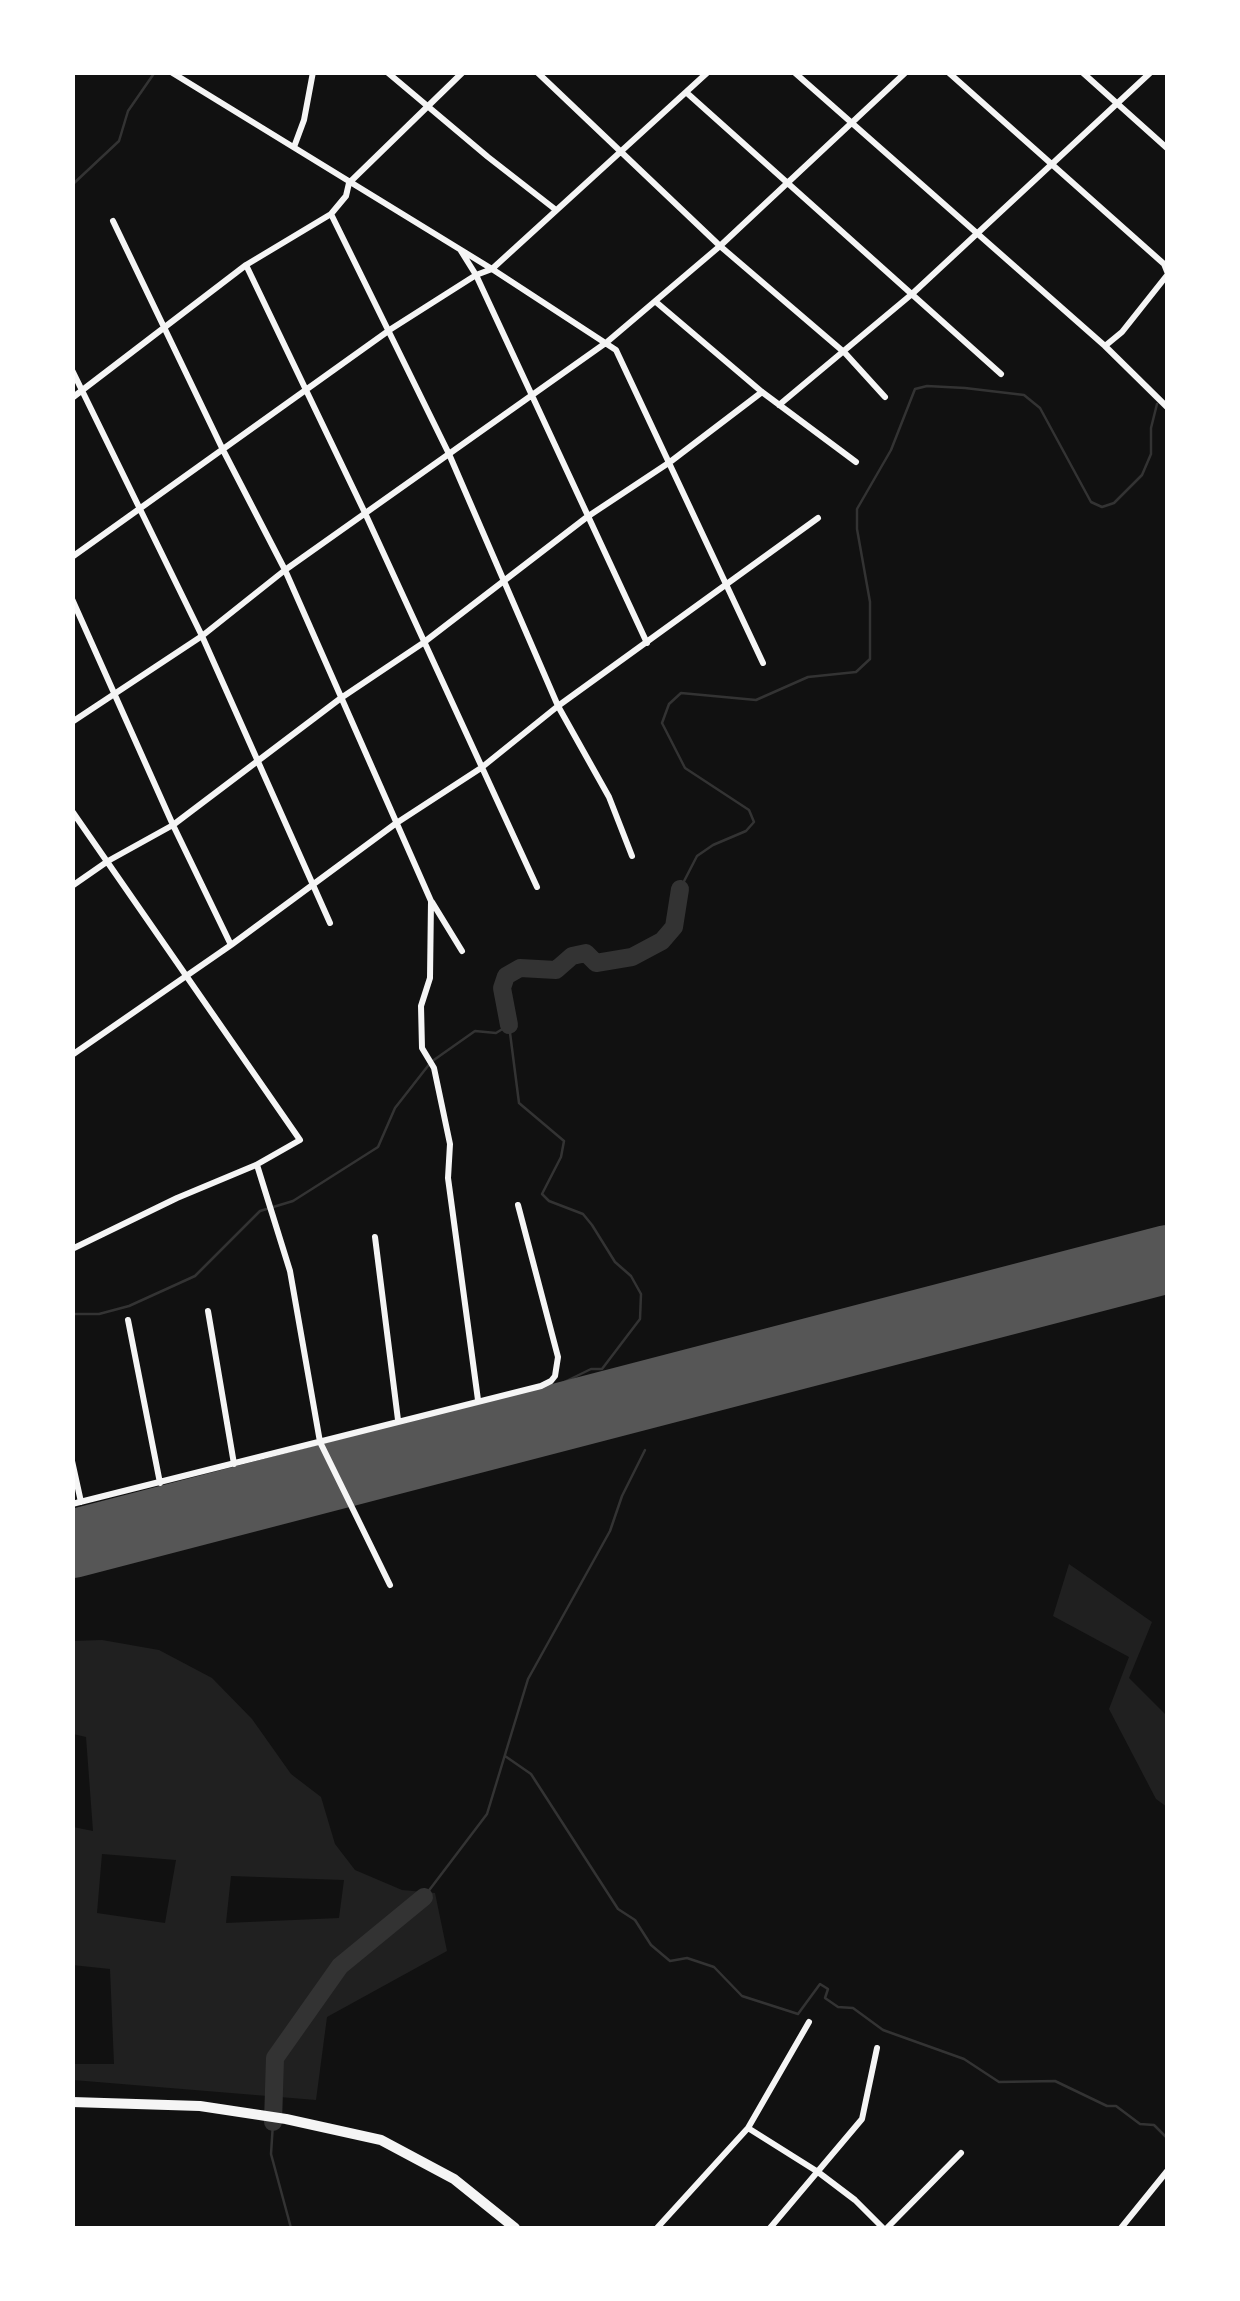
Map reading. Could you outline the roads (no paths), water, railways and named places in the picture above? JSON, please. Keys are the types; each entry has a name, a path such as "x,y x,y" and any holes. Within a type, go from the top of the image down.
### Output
{"highway":[{"path":"72,2102 200,2106 286,2119 381,2140 454,2178 515,2228"}],"street":[{"path":"170,72 608,342 616,350 764,663"},
{"path":"294,147 304,120 313,72"},
{"path":"387,72 556,210"},
{"path":"72,398 246,265 331,214 346,196 349,183 463,72"},
{"path":"536,72 720,246 845,353 885,397"},
{"path":"72,557 390,329 492,268 708,72"},
{"path":"794,72 1104,346 1165,406"},
{"path":"72,722 202,636 285,570 608,342 720,246 906,72"},
{"path":"948,72 1164,264 1168,274 1122,332 1104,346"},
{"path":"1082,72 1168,149"},
{"path":"779,405 912,294 1151,72"},
{"path":"687,93 1002,374"},
{"path":"331,214 449,454 558,706 609,797 632,856"},
{"path":"112,221 285,570 431,901 462,951"},
{"path":"460,250 476,275 648,642"},
{"path":"246,265 537,887"},
{"path":"656,302 762,392 856,462"},
{"path":"72,370 202,636 330,923"},
{"path":"72,886 172,826 340,698 422,643 587,517 670,462 762,392"},
{"path":"72,1055 231,945 395,824 480,768 558,706 818,518"},
{"path":"72,599 172,826 231,945"},
{"path":"72,810 300,1138 257,1165 177,1198 72,1249"},
{"path":"431,901 430,978 421,1006 422,1048 434,1068 450,1144 448,1178 478,1400"},
{"path":"257,1165 290,1271 320,1442 390,1584"},
{"path":"72,1461 77,1503 542,1386 555,1376 558,1357 518,1206"},
{"path":"375,1237 398,1420"},
{"path":"208,1311 234,1464"},
{"path":"128,1320 160,1483"},
{"path":"657,2228 748,2128 809,2022"},
{"path":"770,2228 862,2118 878,2048"},
{"path":"748,2128 818,2172 885,2228 961,2153"},
{"path":"1121,2228 1168,2170"}],"waterway":[{"path":"72,185 119,141 128,111 155,72"},
{"path":"680,889 697,856 746,831 754,822 749,810 685,768 662,723 669,704 681,693 756,700 808,677 856,672 870,659 870,602 857,509 891,450 915,389 965,388 1024,395 1040,408 1091,502 1102,507 1114,503 1142,475 1151,454 1151,428 1157,404"},
{"path":"509,1025 502,988 506,976 520,968 556,970 572,956 586,953 596,963 632,957 662,941 674,927 680,889"},
{"path":"72,1314 99,1314 129,1306 195,1276 260,1211 293,1201 378,1147 395,1108 431,1062 475,1031 496,1033 509,1025 519,1103 564,1141 561,1157 542,1194 549,1201 583,1214 592,1225 641,1294 640,1319 602,1369 591,1369 552,1388 326,1445"},
{"path":"72,1511 318,1447"},
{"path":"424,1897 487,1814 528,1679 610,1531 645,1450"},
{"path":"505,1756 531,1774 618,1909 635,1920 651,1945 670,1961 687,1958 714,1967 742,1996 798,2014 820,1984 828,1989 825,1998 838,2007 853,2008 883,2030 964,2059 999,2082 1055,2081 1107,2106 1116,2106 1140,2124 1154,2125 1168,2139"},
{"path":"273,2122 275,2058 340,1966 424,1897"},
{"path":"273,2123 271,2154 291,2228"}]}
